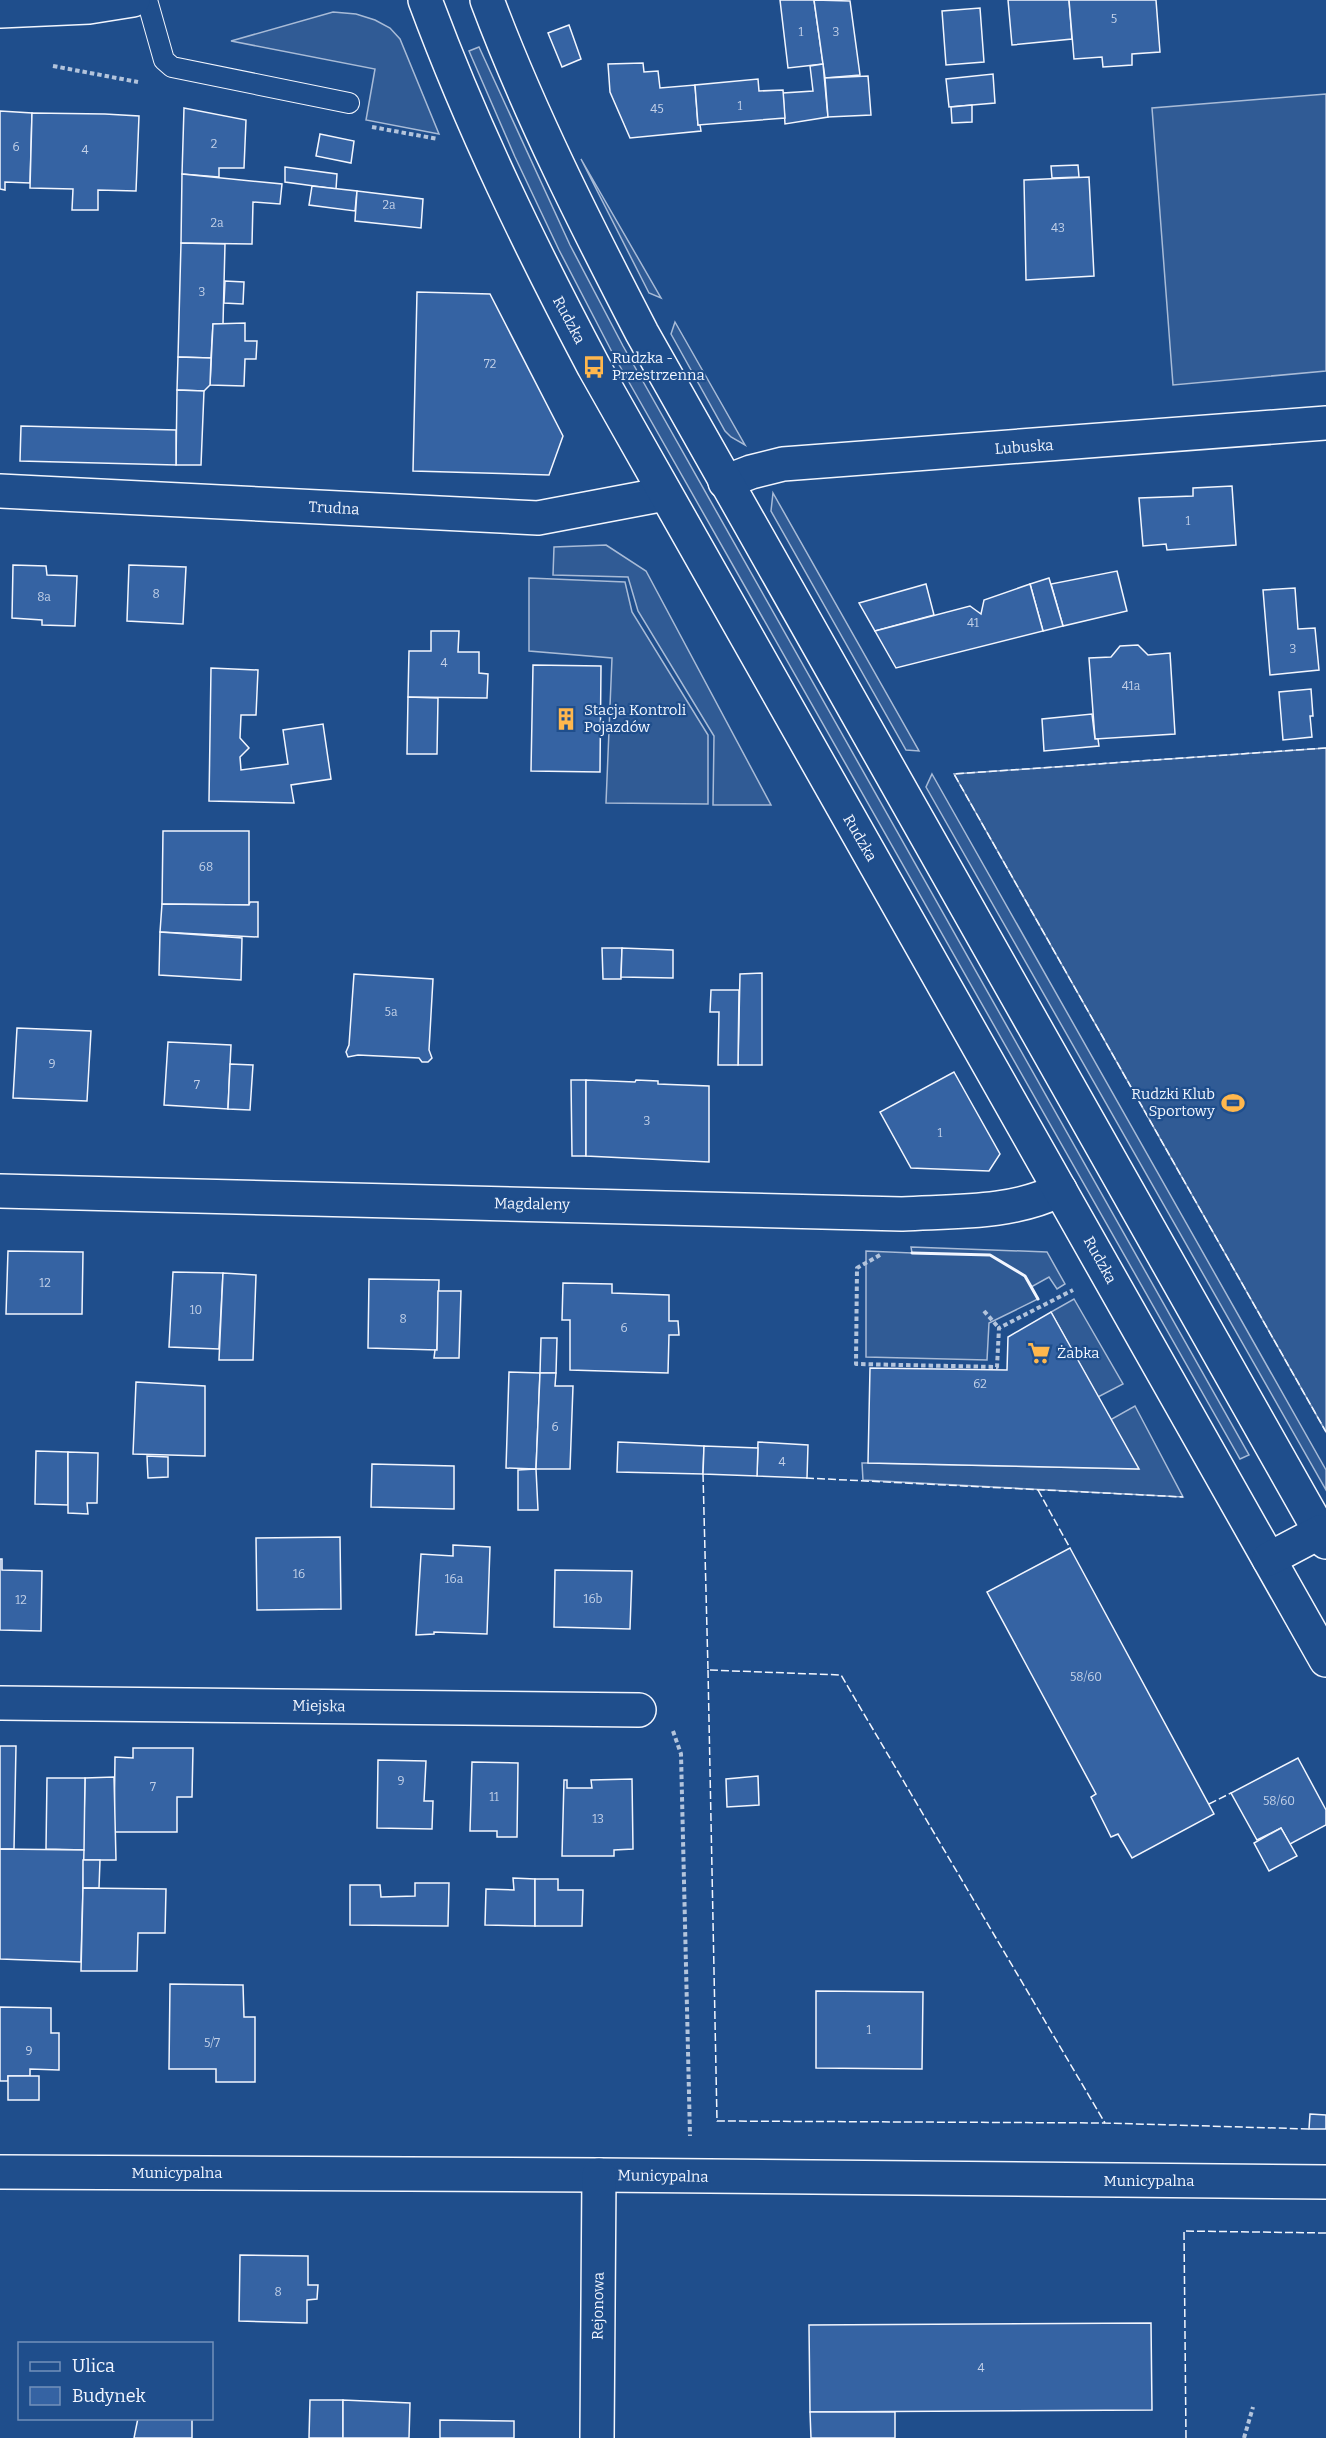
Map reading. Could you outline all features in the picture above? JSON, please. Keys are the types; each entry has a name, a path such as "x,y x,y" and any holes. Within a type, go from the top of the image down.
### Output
{"street":[{"path":"0,10 89,7 133,0"},
{"name":"Rudzka","path":"425,0 487,153 535,256 665,494 1326,1660"},
{"path":"488,0 549,146 592,237 642,333 1323,1537 1269,1559"},
{"name":"Lubuska","path":"725,482 751,472 783,464 1326,423"},
{"name":"Trudna","path":"0,491 538,518 665,494"},
{"name":"Magdaleny","path":"0,1191 902,1214 1008,1208 1039,1201 1060,1190"},
{"name":"Miejska","path":"0,1703 639,1710"},
{"name":"Municypalna","path":"0,2172 1326,2182"},
{"name":"Rejonowa","path":"597,2438 599,2175"}],"lane":[{"path":"147,0 164,60 172,67 349,104"}],"path":[{"path":"889,1250 857,1268 856,1364 997,1367 999,1328 984,1311"},
{"path":"999,1328 1082,1286"},
{"path":"639,1710 660,1716 672,1726 681,1754 691,2176"},
{"path":"1244,2438 1253,2407"},
{"path":"1246,2429 1249,2438"}],"shaded area":[{"path":"333,12 356,14 375,20 390,28 400,39 439,134 366,120 375,69 231,41"},
{"path":"479,47 570,245 623,346 1249,1455 1240,1459 613,354 559,250 515,157 469,51"},
{"path":"1326,94 1326,371 1173,385 1152,108"},
{"path":"581,159 661,298 649,293"},
{"path":"675,322 745,445 725,431 671,334"},
{"path":"773,493 919,751 906,750 771,511"},
{"path":"606,545 646,571 771,805 713,805 714,736 638,611 628,577 553,575 554,547"},
{"path":"529,578 625,582 632,612 708,735 708,804 606,803 612,658 529,651"},
{"name":"Rudzki Klub Sportowy","path":"1326,748 1326,1432 954,774"},
{"path":"932,774 1326,1470 1326,1490 926,787"},
{"path":"911,1247 1047,1252 1065,1284 1057,1289 1049,1277 1031,1287 1038,1299 989,1323 987,1360 866,1357 866,1251 912,1253"},
{"path":"1074,1299 1123,1384 1098,1397 1051,1312"},
{"path":"1135,1406 1183,1497 863,1480 862,1463 1138,1469 1110,1420"}],"building":[{"path":"780,0 814,0 823,64 788,68"},
{"path":"814,0 850,1 860,75 825,78"},
{"path":"1008,0 1069,0 1072,39 1012,45"},
{"path":"1069,0 1156,0 1160,52 1132,54 1132,65 1103,67 1102,57 1074,59"},
{"path":"980,8 984,62 946,65 942,11"},
{"path":"569,25 581,59 562,67 548,33"},
{"path":"643,63 644,72 658,71 660,88 695,85 698,125 701,131 630,138 610,92 608,64"},
{"path":"823,64 828,117 785,124 783,93 813,91 810,66"},
{"path":"993,74 995,103 949,107 946,79"},
{"path":"868,76 871,115 828,117 825,78"},
{"path":"758,79 759,91 783,90 785,118 698,125 695,85"},
{"path":"972,105 972,122 952,123 951,107"},
{"path":"184,108 246,120 244,168 219,168 219,177 182,174"},
{"path":"0,111 32,113 30,183 5,182 5,190 0,189"},
{"path":"32,113 139,116 136,191 98,190 98,210 72,210 73,189 30,188"},
{"path":"320,134 354,141 351,163 316,156"},
{"path":"1078,165 1079,177 1052,178 1051,166"},
{"path":"285,167 337,174 336,189 285,182"},
{"path":"182,174 282,184 280,204 253,202 252,244 181,243"},
{"path":"1089,177 1094,276 1026,280 1024,180"},
{"path":"312,186 357,191 355,211 309,205"},
{"path":"357,191 423,199 421,228 355,221"},
{"path":"181,243 225,244 223,324 213,324 211,358 178,357"},
{"path":"225,281 244,282 243,304 224,303"},
{"path":"417,292 490,294 563,436 549,475 413,471"},
{"path":"245,323 245,341 257,341 256,359 245,359 244,386 210,385 213,324"},
{"path":"178,357 211,358 210,385 204,391 177,390"},
{"path":"177,390 204,391 201,465 176,465"},
{"path":"21,426 176,430 176,465 20,461"},
{"path":"1232,486 1236,545 1167,550 1166,544 1143,546 1139,498 1193,496 1193,488"},
{"path":"13,565 46,566 47,575 77,576 75,626 42,625 42,620 12,618"},
{"path":"129,565 186,567 183,624 127,621"},
{"path":"1117,571 1127,611 1063,626 1051,584"},
{"path":"1049,578 1063,626 1043,631 1030,584"},
{"path":"926,584 934,615 875,631 859,603"},
{"path":"1030,584 1043,631 896,668 875,631 970,606 981,614 984,600"},
{"path":"1295,588 1298,629 1315,628 1319,670 1270,675 1263,590"},
{"path":"431,631 459,631 458,652 479,652 479,673 488,674 487,698 408,697 409,651 431,651"},
{"path":"1138,645 1148,655 1170,653 1175,734 1095,739 1089,658 1111,657 1120,646"},
{"name":"Stacja Kontroli Pojazdów","path":"533,665 601,666 600,772 531,771"},
{"path":"211,668 258,670 256,715 241,715 240,738 249,748 240,757 241,770 288,764 283,730 323,724 331,779 291,785 294,803 209,801"},
{"path":"1311,689 1312,737 1283,740 1279,692"},
{"path":"408,697 438,698 437,754 407,754"},
{"path":"1092,714 1095,739 1098,739 1099,746 1044,751 1042,719"},
{"path":"163,831 249,831 249,905 162,904"},
{"path":"250,902 258,902 258,937 160,932 162,904 249,905"},
{"path":"160,932 242,938 241,980 159,975"},
{"path":"602,948 622,948 621,979 603,979"},
{"path":"622,948 673,950 673,978 621,977"},
{"path":"762,973 762,1065 738,1065 740,974"},
{"path":"354,974 433,979 429,1050 432,1058 428,1062 422,1062 419,1058 358,1055 348,1057 346,1052 349,1045"},
{"path":"711,990 739,990 738,1065 718,1065 719,1012 710,1012"},
{"path":"17,1028 91,1031 87,1101 13,1098"},
{"path":"168,1042 231,1045 228,1109 164,1105"},
{"path":"230,1064 253,1065 250,1110 228,1109"},
{"path":"954,1072 1000,1154 989,1171 911,1168 880,1112"},
{"path":"571,1080 586,1080 586,1156 572,1156"},
{"path":"586,1080 658,1081 658,1084 709,1086 709,1162 586,1156"},
{"path":"8,1251 83,1252 82,1314 6,1314"},
{"path":"173,1272 223,1273 219,1349 169,1347"},
{"path":"223,1273 256,1275 253,1360 219,1360"},
{"path":"369,1279 439,1280 437,1350 368,1348"},
{"path":"563,1283 612,1284 612,1293 669,1295 669,1321 678,1321 679,1335 669,1335 668,1373 570,1370 570,1320 562,1320"},
{"path":"438,1291 461,1291 459,1358 434,1358 435,1350 437,1350"},
{"path":"1051,1312 1139,1469 868,1463 870,1368 1007,1370 1008,1337"},
{"path":"541,1338 557,1338 556,1373 540,1373"},
{"path":"509,1372 540,1373 536,1469 506,1468"},
{"path":"540,1373 556,1373 555,1386 573,1386 570,1469 536,1469"},
{"path":"136,1382 205,1386 205,1456 133,1454"},
{"path":"618,1442 704,1446 703,1474 617,1472"},
{"path":"758,1442 808,1445 807,1478 757,1476"},
{"path":"704,1446 758,1448 757,1476 703,1474"},
{"path":"36,1451 68,1452 68,1505 35,1504"},
{"path":"68,1452 98,1453 97,1503 87,1503 88,1514 68,1513"},
{"path":"147,1456 168,1457 168,1477 148,1478"},
{"path":"372,1464 454,1466 454,1509 371,1507"},
{"path":"536,1469 538,1510 518,1510 518,1470"},
{"path":"340,1537 341,1609 257,1610 256,1538"},
{"path":"453,1545 490,1547 487,1634 434,1632 434,1634 416,1635 421,1554 453,1556"},
{"path":"1070,1548 1214,1814 1132,1858 1118,1834 1111,1837 1091,1797 1096,1794 987,1592"},
{"path":"0,1559 2,1559 2,1570 42,1571 41,1631 0,1630"},
{"path":"555,1570 632,1571 630,1629 554,1627"},
{"path":"0,1746 16,1746 14,1849 0,1849"},
{"path":"133,1748 193,1748 192,1797 177,1797 177,1832 114,1832 115,1757 133,1758"},
{"path":"1298,1758 1326,1810 1326,1825 1290,1844 1281,1828 1257,1840 1231,1793"},
{"path":"378,1760 426,1761 424,1801 433,1801 432,1829 377,1828"},
{"path":"472,1762 518,1763 517,1837 497,1837 497,1831 470,1831"},
{"path":"758,1776 759,1805 727,1807 726,1779"},
{"path":"114,1777 116,1860 83,1860 85,1778"},
{"path":"47,1778 85,1778 84,1850 46,1849"},
{"path":"632,1779 633,1849 614,1850 614,1856 562,1856 564,1780 567,1780 567,1788 592,1788 591,1780"},
{"path":"1281,1828 1297,1856 1269,1871 1254,1843"},
{"path":"0,1849 84,1850 81,1962 0,1959"},
{"path":"83,1860 100,1860 99,1888 83,1888"},
{"path":"513,1878 535,1879 535,1926 485,1925 486,1889 514,1890"},
{"path":"535,1879 558,1879 558,1890 583,1890 582,1926 535,1926"},
{"path":"415,1883 449,1883 448,1926 350,1925 350,1885 380,1885 381,1897 415,1896"},
{"path":"83,1888 166,1889 165,1933 138,1933 137,1971 81,1971"},
{"path":"170,1984 243,1985 244,2017 255,2017 255,2082 216,2082 216,2069 169,2069"},
{"path":"816,1991 923,1992 922,2069 816,2068"},
{"path":"0,2007 51,2008 51,2033 59,2033 59,2070 30,2069 30,2076 8,2076 8,2081 0,2081"},
{"path":"8,2076 39,2076 39,2100 8,2100"},
{"path":"1310,2114 1326,2115 1326,2129 1309,2129"},
{"path":"240,2255 308,2256 308,2285 318,2285 317,2299 307,2300 307,2323 239,2321"},
{"path":"1151,2323 1152,2410 810,2412 809,2325"},
{"path":"310,2400 343,2400 343,2438 309,2438"},
{"path":"343,2400 410,2403 409,2438 343,2438"},
{"path":"810,2412 895,2412 895,2438 811,2438"},
{"path":"138,2420 192,2420 192,2438 134,2438"},
{"path":"440,2420 514,2421 514,2438 440,2438"}],"fence":[{"path":"1326,748 954,774 1326,1432"},
{"path":"703,1474 708,1670 841,1675 1105,2123 1309,2129"},
{"path":"806,1478 1183,1497"},
{"path":"1038,1490 1070,1548"},
{"path":"708,1670 717,2121 1105,2123"},
{"path":"1209,1804 1231,1793"},
{"path":"1186,2438 1184,2231 1326,2233"}],"wall":[{"path":"912,1253 990,1255 1025,1276 1038,1299"}],"place":[{"name":"Rudzka - Przestrzenna","path":"594,367"},
{"name":"Stacja Kontroli Pojazdów","path":"566,719"},
{"name":"Rudzki Klub Sportowy","path":"1233,1103"},
{"name":"Żabka","path":"1039,1353"}]}
